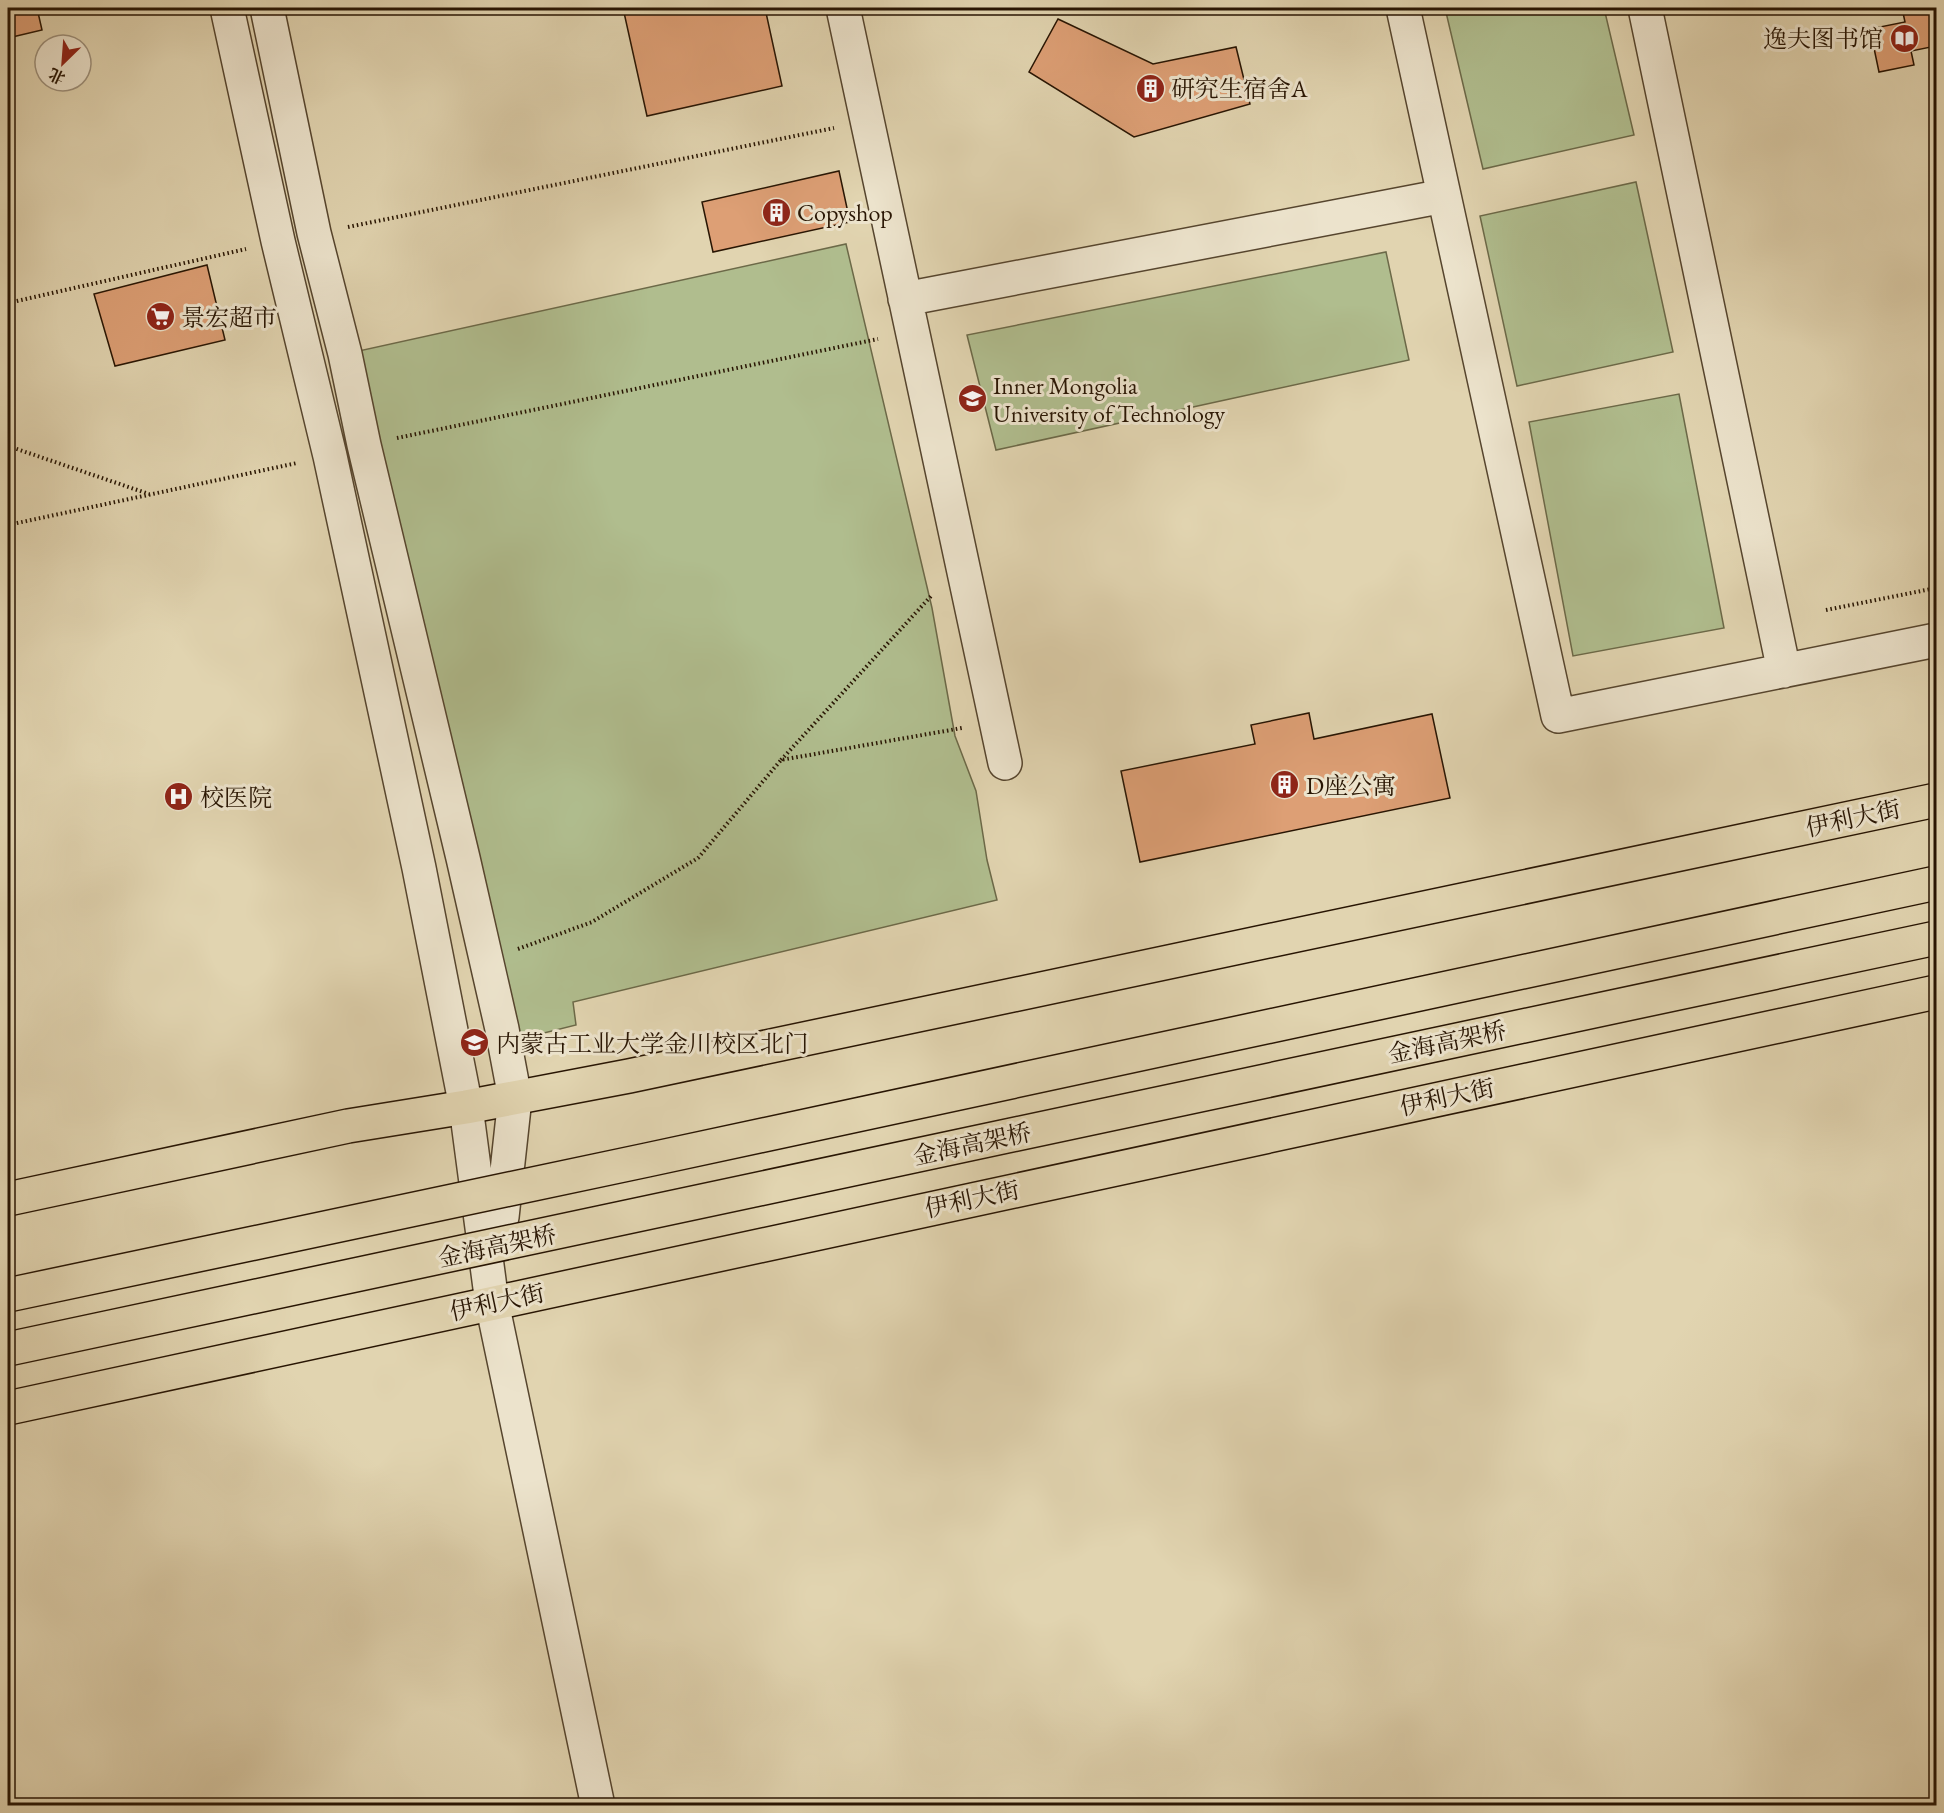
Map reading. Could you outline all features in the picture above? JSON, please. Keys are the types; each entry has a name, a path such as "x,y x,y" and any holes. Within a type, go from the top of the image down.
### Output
{"main road":[{"name":"伊利大街","path":"8,1198 348,1126 466,1107 664,1069 1936,800"},
{"path":"8,1294 647,1160 1936,883"},
{"name":"金海高架桥","path":"8,1349 1936,938"},
{"name":"伊利大街","path":"8,1408 1936,992"}],"street":[{"path":"227,8 330,456 416,856 466,1107 492,1303 598,1806"},
{"path":"267,8 314,233 345,354 364,445 486,960 515,1098 492,1303"},
{"path":"843,8 1005,763"},
{"path":"1403,8 1558,716 1936,640"},
{"path":"1645,8 1784,671"},
{"path":"906,299 1444,196"}],"path":[{"path":"1340,8 1352,12"},
{"path":"314,233 868,122"},
{"path":"8,303 279,241"},
{"path":"364,445 913,332"},
{"path":"8,446 150,495"},
{"path":"8,525 330,456"},
{"path":"486,960 592,922 698,858 780,760 962,562"},
{"path":"1826,610 1936,588"},
{"path":"780,760 996,722"}],"green space":[{"path":"1445,8 1604,8 1634,135 1483,169"},
{"path":"1636,182 1673,352 1517,386 1480,216"},
{"path":"846,244 932,608 955,736 976,791 987,860 997,900 573,1002 576,1025 504,1043 345,354"},
{"path":"1386,252 1409,360 996,450 967,335"},
{"path":"1679,394 1724,628 1573,656 1529,422"}],"building":[{"path":"8,8 37,8 42,30 8,38"},
{"path":"623,8 765,8 782,86 647,116"},
{"name":"逸夫图书馆","path":"1902,8 1936,8 1936,46 1911,51 1914,65 1879,72 1870,29 1905,22"},
{"name":"研究生宿舍A","path":"1058,19 1153,64 1236,47 1250,104 1134,137 1029,72"},
{"name":"Copyshop","path":"839,171 850,222 713,252 702,202"},
{"name":"景宏超市","path":"207,265 225,340 115,366 94,294"},
{"name":"D座公寓","path":"1309,713 1314,739 1432,714 1450,798 1140,862 1121,771 1255,744 1251,725"}],"place":[{"name":"逸夫图书馆","path":"1904,38"},
{"name":"研究生宿舍A","path":"1150,88"},
{"name":"Copyshop","path":"776,212"},
{"name":"景宏超市","path":"160,317"},
{"name":"Inner Mongolia University of Technology","path":"972,399"},
{"name":"D座公寓","path":"1285,785"},
{"name":"校医院","path":"179,797"},
{"name":"内蒙古工业大学金川校区北门","path":"475,1043"}]}
